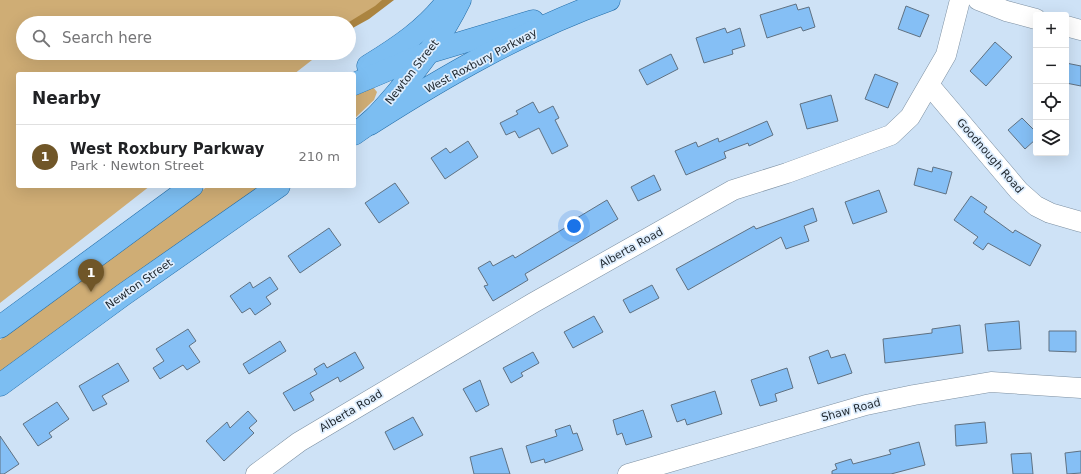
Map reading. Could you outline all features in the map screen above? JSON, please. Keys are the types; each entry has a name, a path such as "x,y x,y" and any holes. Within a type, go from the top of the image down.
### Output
{"main road":[{"name":"Newton Street","path":"356,75 412,37 432,20 448,0"},
{"name":"Newton Street","path":"362,129 430,52 460,0"},
{"name":"West Roxbury Parkway","path":"356,83 430,52 514,26 603,2"},
{"name":"West Roxbury Parkway","path":"362,129 425,90 496,50 603,2"},
{"path":"0,327 189,188"},
{"name":"Newton Street","path":"0,385 123,295 276,188"}],"street":[{"name":"Alberta Road","path":"256,474 299,442 533,303 733,190 824,160 890,135 910,116 930,86 946,55 960,0"},
{"path":"978,0 1006,11 1033,18"},
{"path":"1069,27 1081,30"},
{"name":"Goodnough Road","path":"930,86 1019,190 1036,206 1050,213 1081,222"},
{"name":"Shaw Road","path":"628,474 866,405 991,382 1081,388"}],"shaded area":[{"path":"0,0 389,0 356,26 356,16 16,16 16,60 312,60 297,72 16,72 16,188 147,188 0,303"},
{"path":"382,0 394,0 369,19 356,26 356,18"},
{"path":"373,87 377,92 374,100 356,117 356,91"},
{"path":"205,188 263,188 0,376 0,340"}],"building":[{"path":"796,4 798,10 809,7 815,27 803,31 801,27 767,38 760,15"},
{"path":"906,6 929,15 920,37 898,29"},
{"path":"725,28 727,33 740,28 745,46 732,50 733,54 704,63 696,38"},
{"path":"995,42 1012,57 986,86 970,71"},
{"path":"671,54 678,69 647,85 639,70"},
{"path":"1069,64 1081,66 1081,86 1069,84"},
{"path":"875,74 898,83 888,108 865,99"},
{"path":"831,95 838,121 807,129 800,104"},
{"path":"533,102 539,113 553,106 559,118 555,120 568,146 552,154 539,128 519,138 515,131 506,135 500,123 518,114 516,111"},
{"path":"1022,118 1033,129 1033,142 1025,149 1008,130"},
{"path":"767,121 773,135 749,146 748,143 724,152 726,158 686,175 675,151 696,142 698,147 718,138 719,142"},
{"path":"468,141 478,157 445,179 431,158 446,148 450,153"},
{"path":"933,167 952,172 946,194 914,185 918,168 932,172"},
{"path":"654,175 661,190 638,201 631,187"},
{"path":"395,183 409,203 379,223 365,203"},
{"path":"879,190 887,212 853,224 845,202"},
{"path":"971,196 987,207 984,212 1013,233 1015,230 1041,245 1030,266 988,243 983,250 973,243 978,237 954,220"},
{"path":"607,200 618,219 525,274 528,280 493,301 484,286 488,285 478,268 490,261 493,266 513,255 515,258 578,220 577,218"},
{"path":"813,208 817,221 804,226 809,241 786,249 781,237 688,290 676,269 754,226 756,229"},
{"path":"329,228 341,245 300,273 288,256"},
{"path":"270,277 278,289 266,297 271,304 255,315 250,308 242,313 230,296 250,282 253,288"},
{"path":"652,285 659,298 630,313 623,300"},
{"path":"594,316 603,332 573,348 564,332"},
{"path":"1019,321 1021,349 988,351 985,324"},
{"path":"960,325 963,353 885,363 883,339 932,333 932,329"},
{"path":"188,329 196,341 189,346 200,362 187,370 183,365 160,379 153,368 164,361 156,349"},
{"path":"1049,331 1076,331 1076,352 1049,351"},
{"path":"280,341 286,351 249,374 243,364"},
{"path":"828,350 831,358 845,354 852,373 818,384 809,357"},
{"path":"355,352 364,368 340,382 338,377 310,393 314,400 294,411 283,393 317,374 314,369 324,363 327,368"},
{"path":"533,352 539,363 521,373 523,376 511,383 503,368"},
{"path":"118,363 129,381 102,396 107,404 93,411 79,386"},
{"path":"787,368 793,388 775,394 777,401 760,406 751,380"},
{"path":"480,380 489,405 476,412 463,389"},
{"path":"715,391 722,414 687,425 685,419 677,422 671,405"},
{"path":"57,402 69,419 49,433 52,437 38,446 23,424"},
{"path":"643,410 652,437 626,445 622,433 617,435 613,420"},
{"path":"248,411 257,421 249,428 254,433 224,461 206,441 227,422 230,428"},
{"path":"413,417 423,435 394,450 385,432"},
{"path":"985,422 987,443 956,446 955,425"},
{"path":"570,425 573,434 577,433 583,450 545,463 544,459 531,463 526,446 557,436 555,430"},
{"path":"0,436 19,464 4,474 0,474"},
{"path":"919,442 925,465 891,474 832,474 832,471 837,469 835,464 851,459 853,464 891,454 889,450"},
{"path":"502,448 510,474 474,474 470,457"},
{"path":"1081,451 1081,473 1067,474 1065,453"},
{"path":"1031,453 1033,474 1013,474 1011,454"}],"place":[{"name":"West Roxbury Parkway","path":"91,292"}]}
